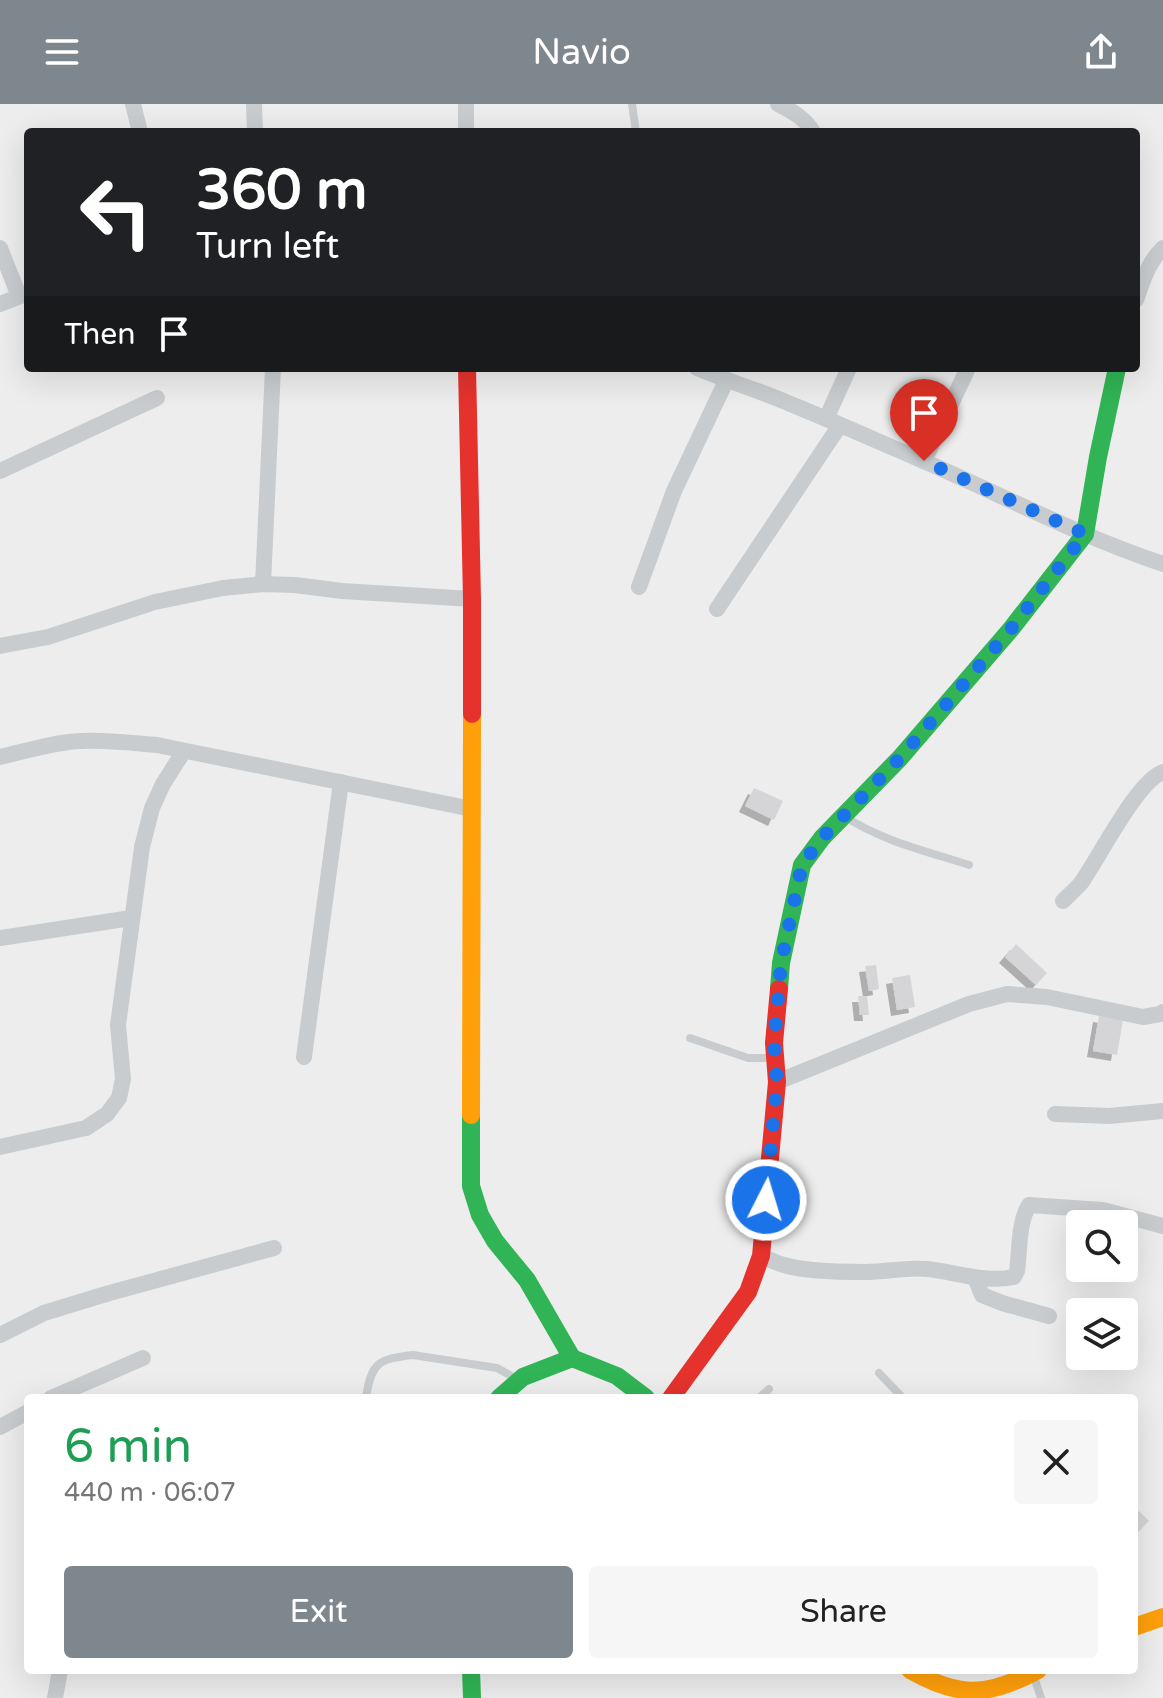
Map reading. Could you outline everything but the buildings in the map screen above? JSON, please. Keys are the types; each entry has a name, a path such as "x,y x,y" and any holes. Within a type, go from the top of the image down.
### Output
{"street":[{"path":"133,104 139,128"},
{"path":"254,104 255,128"},
{"path":"466,104 466,128"},
{"path":"778,104 794,112 810,128"},
{"path":"0,248 23,295 0,304"},
{"path":"1140,290 1149,266 1163,248"},
{"path":"263,584 273,372"},
{"path":"467,372 472,599 471,1186 480,1215 495,1241 527,1280 572,1358 617,1376 641,1394"},
{"path":"706,372 786,402 924,461 1117,549 1163,564"},
{"path":"717,609 833,422 848,372"},
{"path":"924,461 966,372"},
{"path":"674,1394 748,1292 761,1256 777,1082 774,1043 781,963 802,865 822,838 900,758 1001,641 1085,534 1116,372"},
{"path":"639,587 674,491 726,381"},
{"path":"0,471 157,398"},
{"path":"0,646 48,637 155,602 223,588 263,584 472,599"},
{"path":"0,757 78,741 157,745 472,809"},
{"path":"0,1147 86,1128 107,1114 119,1098 123,1079 118,1025 142,847 152,808 184,751"},
{"path":"1063,901 1081,883 1151,779 1163,772"},
{"path":"304,1057 341,782"},
{"path":"0,938 131,918"},
{"path":"777,1082 969,1004 1007,994 1047,997 1143,1017 1163,1012"},
{"path":"1055,1114 1109,1116 1163,1111"},
{"path":"761,1256 785,1266 820,1269 866,1272 928,1269 975,1278 1014,1277 1029,1205 1103,1210 1163,1226"},
{"path":"0,1335 44,1313 274,1248"},
{"path":"975,1278 982,1295 1049,1316"},
{"path":"60,1394 143,1358"},
{"path":"502,1394 527,1373 572,1358"},
{"path":"0,1427 24,1414"},
{"path":"1138,1626 1163,1617"},
{"path":"55,1698 59,1674"},
{"path":"471,1674 472,1698"},
{"path":"914,1674 922,1681 950,1693 974,1697 1007,1692 1032,1674"}],"lane":[{"path":"632,104 635,128"},
{"path":"844,816 890,840 969,865"},
{"path":"690,1038 748,1058 775,1057"},
{"path":"367,1394 369,1378 378,1364 400,1356 413,1355 497,1368 518,1379"},
{"path":"879,1373 899,1394"},
{"path":"763,1394 769,1389"},
{"path":"1035,1674 1041,1698"}],"traffic: fast":[{"path":"779,989 781,963 802,865 822,838 900,758 1011,629 1085,534 1116,372"},
{"path":"471,1115 471,1186 480,1215 495,1241 527,1280 572,1358"},
{"path":"572,1358 617,1376 641,1394"},
{"path":"504,1394 523,1377 572,1358"},
{"path":"471,1674 472,1698"}],"traffic: slow":[{"path":"471,1115 472,714"},
{"path":"1138,1626 1163,1617"},
{"path":"918,1674 944,1686 974,1691 1004,1685 1030,1674"}],"traffic: jam":[{"path":"467,372 472,714"},
{"path":"674,1394 748,1292 761,1256 777,1082 774,1043 779,989"}],"route":[{"path":"766,1200 777,1082 774,1043 781,963 802,865 822,838 900,758 1011,629 1085,534 924,461"}]}
